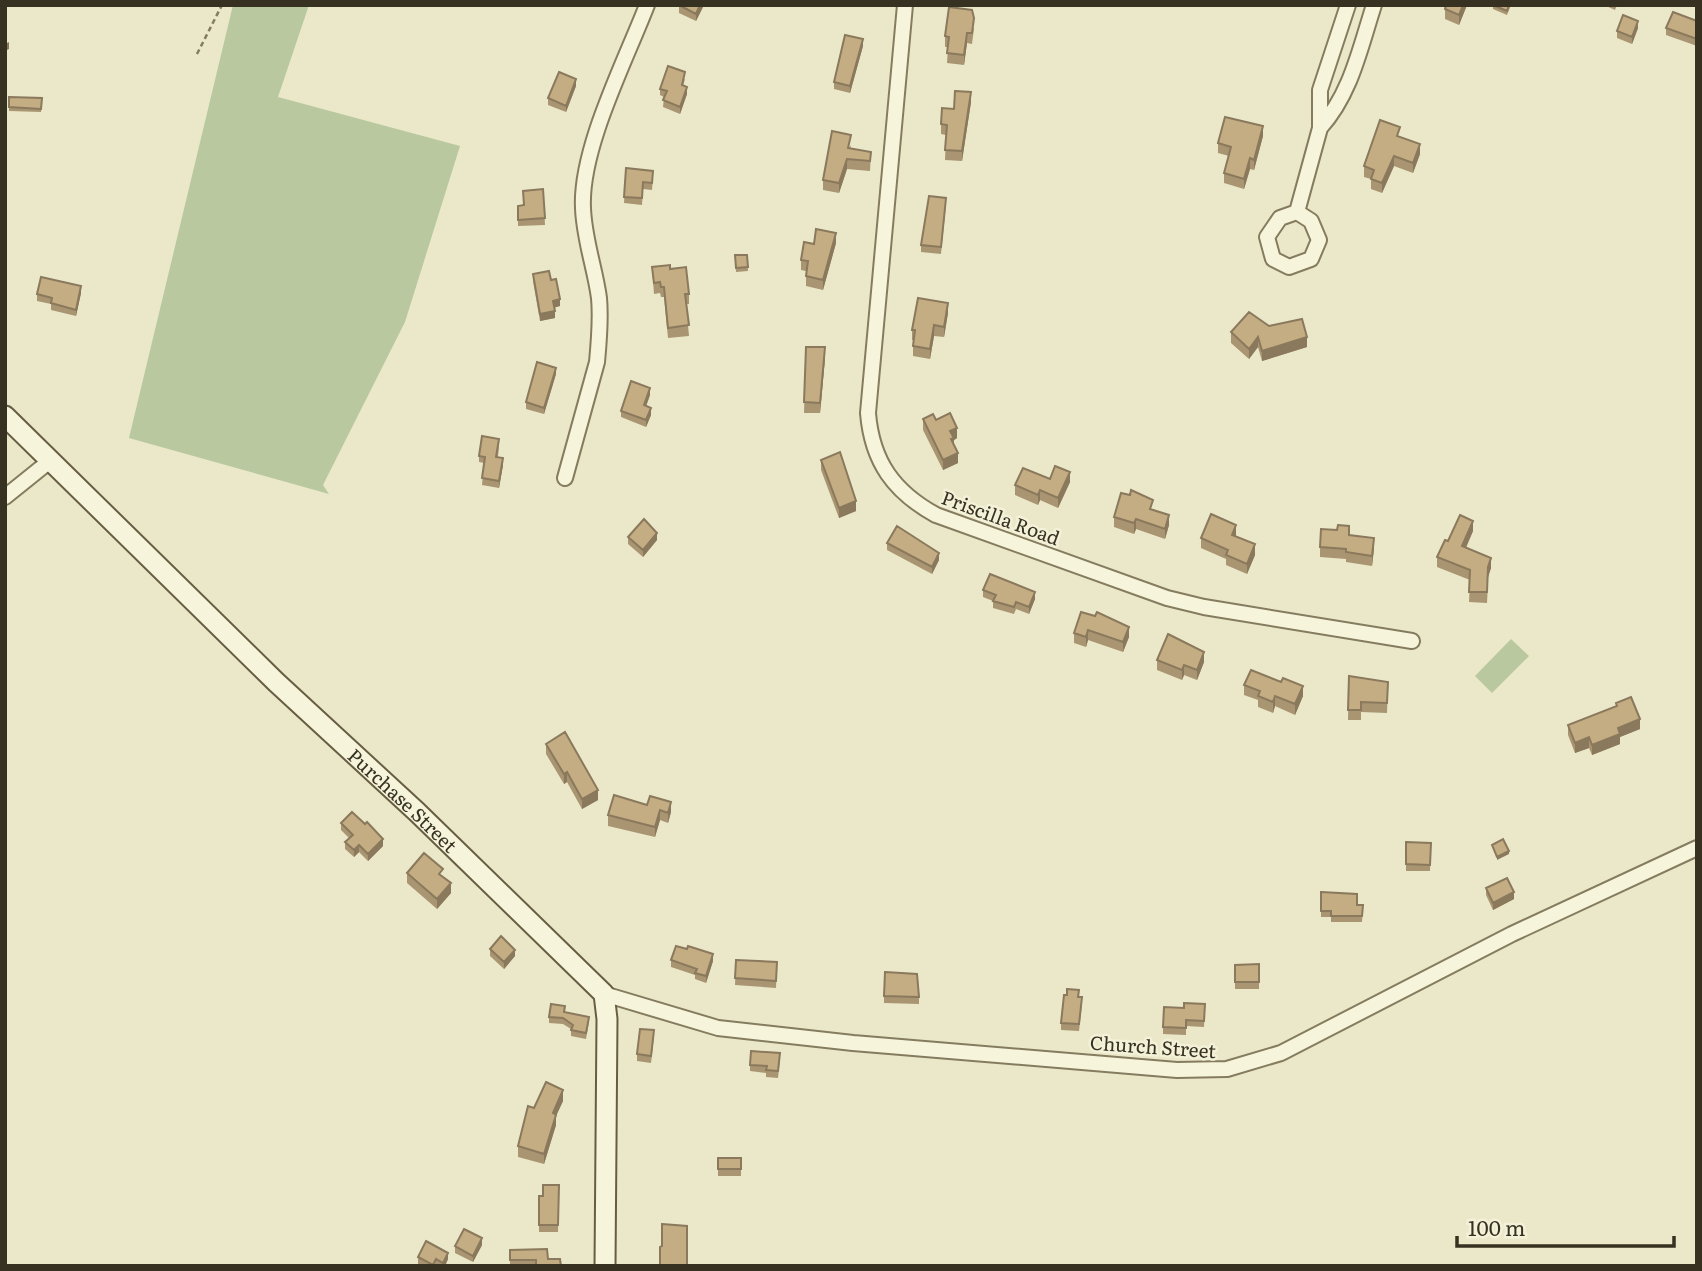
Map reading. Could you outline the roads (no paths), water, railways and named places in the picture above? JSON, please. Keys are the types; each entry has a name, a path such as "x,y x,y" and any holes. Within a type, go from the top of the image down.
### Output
{"street":[{"path":"565,478 597,362 599,343 599,299 583,208 584,182 599,130 647,5"},
{"name":"Priscilla Road","path":"905,5 869,414 873,443 897,487 914,503 936,516 1167,598 1204,607 1412,641"},
{"path":"1297,212 1320,128 1320,90 1348,5"},
{"path":"1320,128 1337,110 1344,95 1374,5"},
{"name":"Purchase Street","path":"5,416 276,682 417,811 604,994"},
{"path":"5,496 51,460"},
{"name":"Church Street","path":"604,994 719,1028 853,1043 1177,1070 1227,1069 1281,1054 1512,934 1697,848"},
{"path":"604,994 607,1019 605,1266"}]}
